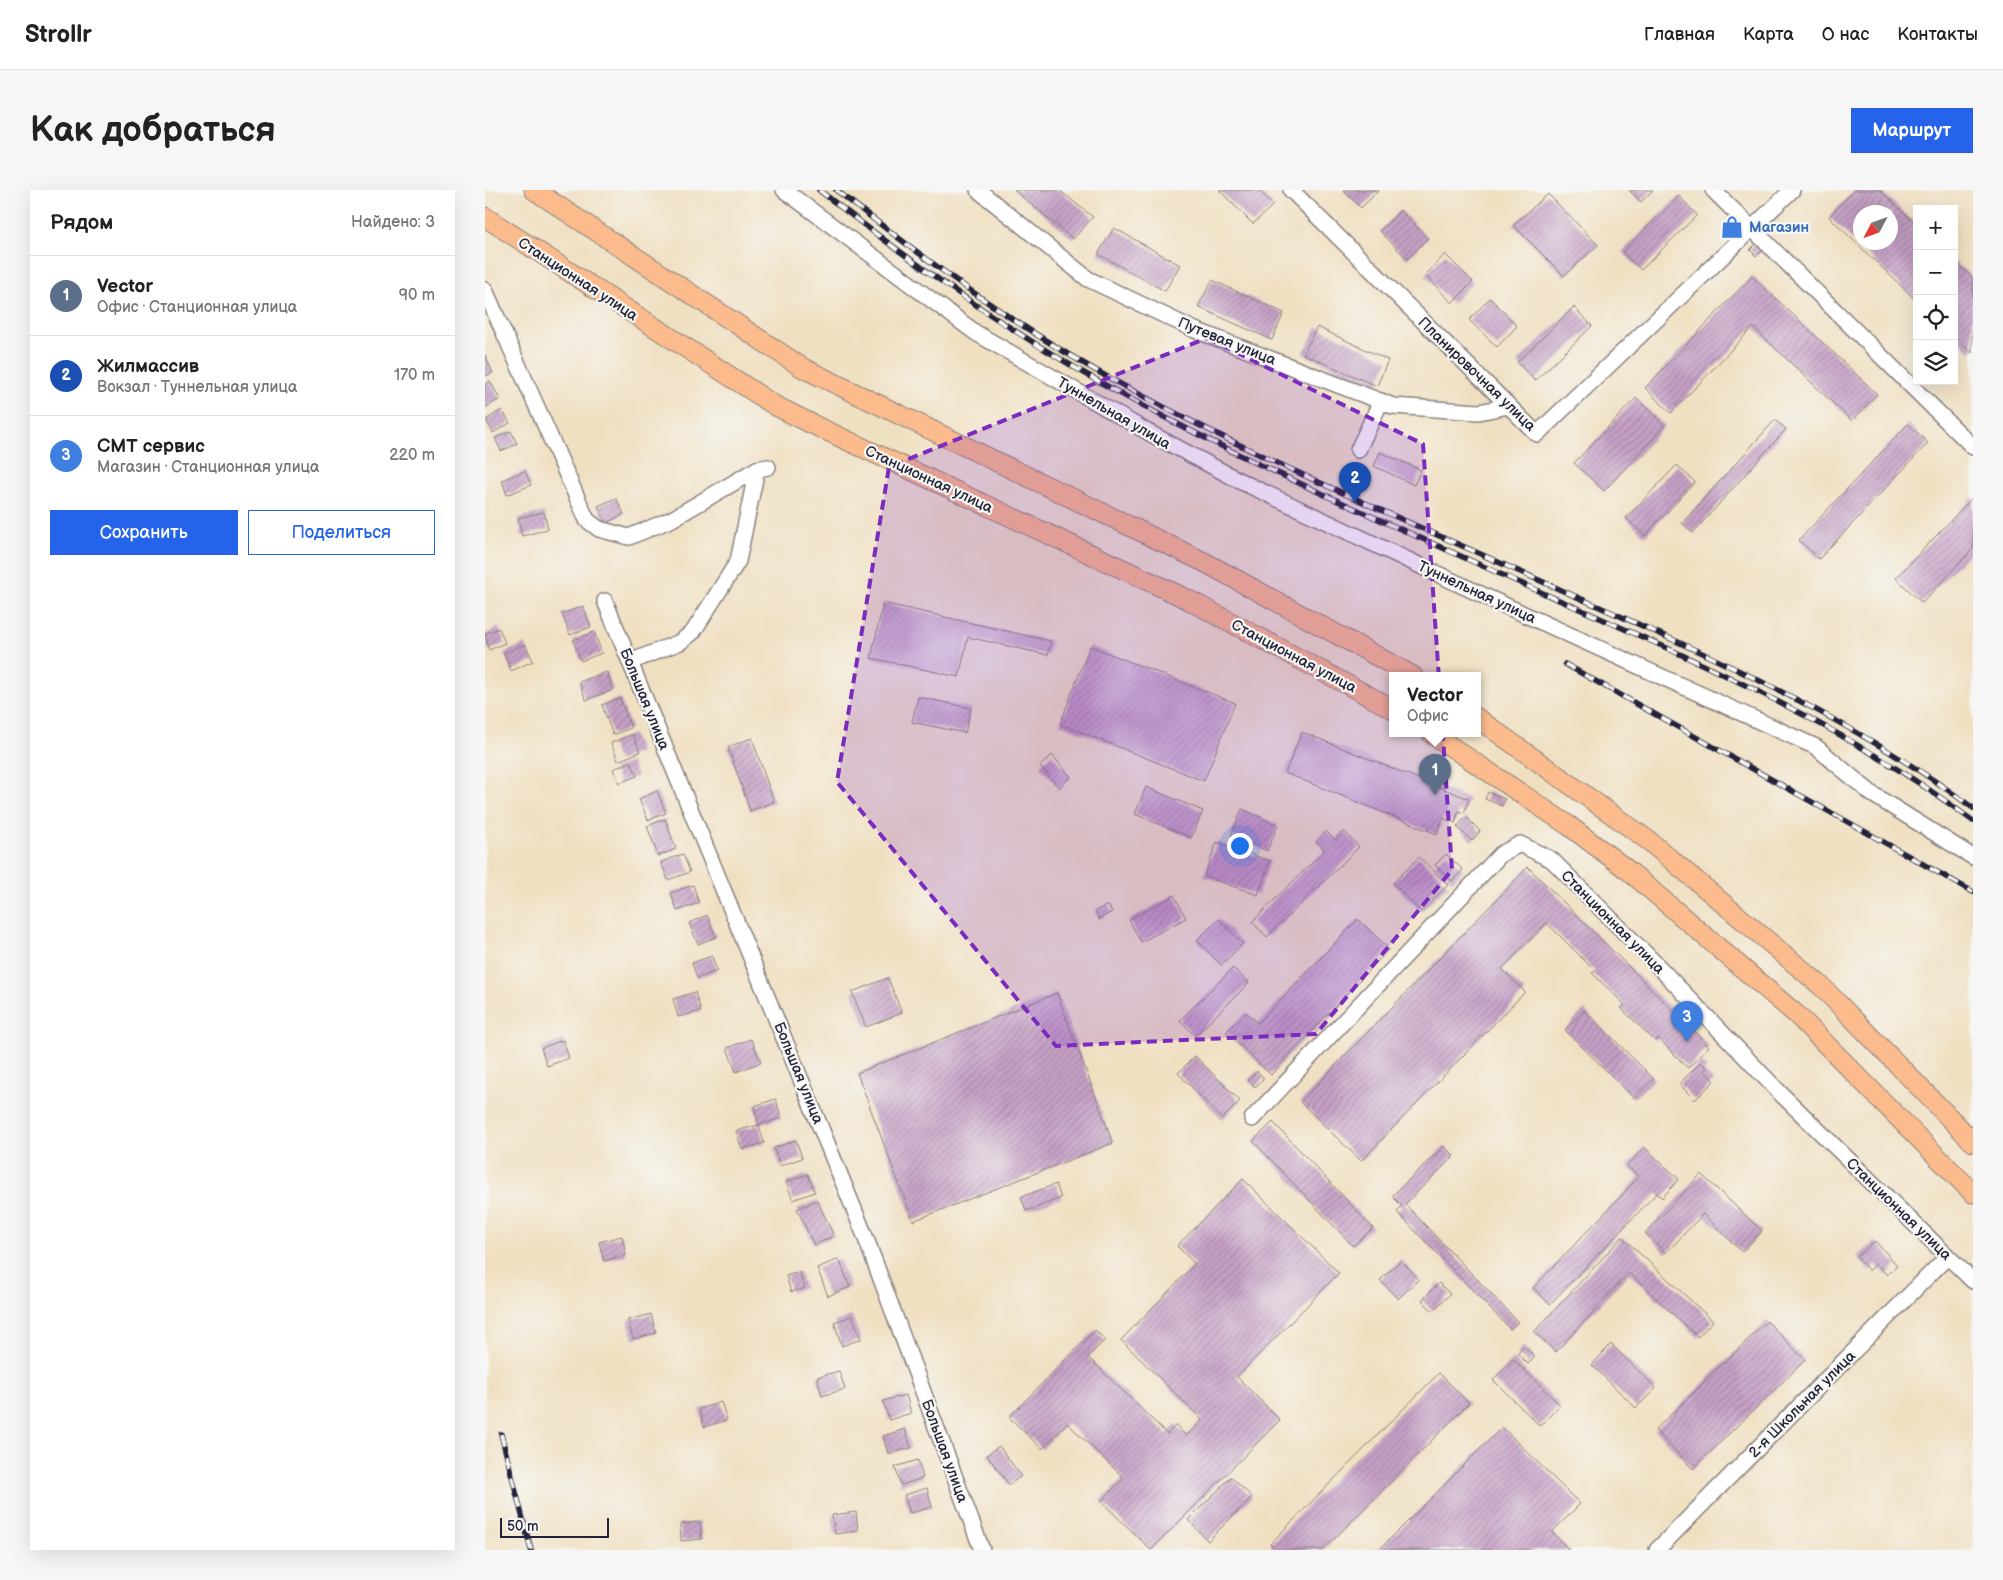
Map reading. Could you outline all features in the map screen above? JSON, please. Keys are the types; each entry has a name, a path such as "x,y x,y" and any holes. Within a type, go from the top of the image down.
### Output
{"main road":[{"path":"534,190 803,368 1206,563 1406,672"},
{"name":"Станционная улица","path":"485,217 774,405 1187,599 1389,707"},
{"path":"1481,721 1649,841 1820,985 1973,1142"},
{"path":"1436,737 1568,825 1629,871 1798,1016 1973,1193"}],"street":[{"name":"Туннельная улица","path":"783,190 976,333 1146,432 1242,482 1308,511 1493,600 1816,747 1872,794 1973,857"},
{"name":"Путевая улица","path":"978,190 1088,279 1195,330 1393,406 1479,412 1509,406"},
{"name":"Планировочная улица","path":"1291,190 1537,434 1753,230 1792,190"},
{"path":"1713,190 1973,447"},
{"path":"485,290 587,520 599,529 629,537 672,519 762,468 738,561 693,632 680,642 630,662"},
{"path":"1358,450 1381,401"},
{"name":"Большая улица","path":"605,601 865,1236 982,1550"},
{"name":"Станционная улица","path":"1252,1119 1501,854 1520,844 1551,860 1655,962 1779,1092 1973,1281"},
{"name":"2-я Школьная улица","path":"1657,1550 1947,1257"}],"highlighted area":[{"path":"1207,338 1423,444 1452,870 1316,1034 1056,1046 837,782 889,467"}],"building":[{"path":"1014,190 1059,190 1093,217 1073,239"},
{"path":"1219,190 1259,190 1273,205 1253,224"},
{"path":"1343,190 1379,190 1361,208"},
{"path":"1629,190 1653,190 1641,202"},
{"path":"1854,190 1880,190 1896,205 1853,205 1853,240 1829,217"},
{"path":"1548,194 1598,245 1564,276 1513,225"},
{"path":"1679,196 1697,215 1641,270 1622,252"},
{"path":"1898,207 1913,221 1913,297 1864,250 1898,250"},
{"path":"1400,210 1428,238 1407,259 1380,231"},
{"name":"Магазин","path":"1732,220 1739,227 1731,235 1724,228"},
{"path":"1114,228 1180,265 1165,291 1098,254"},
{"path":"1758,242 1765,249 1756,256 1750,250"},
{"path":"1445,254 1473,282 1452,303 1425,275"},
{"path":"1958,265 1973,278 1972,353 1958,340"},
{"path":"1752,276 1877,394 1852,421 1753,327 1671,413 1645,388"},
{"path":"1212,280 1284,313 1272,340 1198,307"},
{"path":"1490,298 1517,326 1497,347 1469,320"},
{"path":"1574,307 1592,326 1535,381 1517,362"},
{"path":"1317,327 1388,360 1377,386 1303,354"},
{"path":"485,355 493,373 485,376"},
{"path":"490,381 500,399 485,408 485,384"},
{"path":"1636,398 1665,426 1604,491 1574,463"},
{"path":"502,410 510,423 493,433 486,420"},
{"path":"1775,420 1786,429 1693,533 1682,523"},
{"path":"1908,424 1928,443 1819,559 1799,540"},
{"path":"511,431 517,444 501,451 495,438"},
{"path":"1380,452 1421,470 1414,485 1374,466"},
{"path":"1677,465 1695,482 1645,536 1626,518"},
{"path":"525,471 531,485 507,495 502,480"},
{"path":"1973,497 1973,549 1922,603 1896,578"},
{"path":"616,498 624,514 606,523 598,506"},
{"path":"544,512 548,529 522,536 518,518"},
{"path":"883,603 1051,641 1048,655 968,637 959,677 871,658"},
{"path":"583,606 591,627 570,635 562,614"},
{"path":"499,628 505,643 489,650 485,634"},
{"path":"594,632 602,653 581,661 573,640"},
{"path":"525,644 533,661 511,671 504,653"},
{"path":"1090,646 1235,703 1204,781 1060,724"},
{"path":"607,672 613,690 586,700 579,682"},
{"path":"918,697 971,708 965,733 912,722"},
{"path":"620,698 631,728 613,735 602,705"},
{"path":"1302,732 1469,799 1464,813 1459,811 1455,823 1443,818 1437,834 1285,773"},
{"path":"633,734 640,752 618,761 611,743"},
{"path":"752,738 774,802 750,811 728,747"},
{"path":"1052,755 1071,777 1059,788 1040,766"},
{"path":"631,762 637,776 619,783 613,769"},
{"path":"1146,787 1203,811 1191,838 1135,814"},
{"path":"657,791 666,813 648,820 639,799"},
{"path":"1488,792 1505,799 1502,806 1485,799"},
{"path":"1242,809 1278,825 1267,851 1231,835"},
{"path":"1466,817 1480,831 1472,841 1457,827"},
{"path":"665,819 676,849 658,856 647,826"},
{"path":"1326,831 1335,840 1344,831 1359,847 1267,937 1252,922 1325,850 1316,841"},
{"path":"1217,842 1270,861 1258,895 1204,876"},
{"path":"683,854 690,872 668,880 661,862"},
{"path":"1446,854 1463,870 1452,881 1435,865"},
{"path":"1419,857 1448,885 1421,912 1393,883"},
{"path":"1528,867 1709,1046 1688,1068 1658,1038 1655,1041 1621,1008 1625,1005 1592,973 1595,971 1547,923 1502,969 1525,992 1361,1161 1300,1102"},
{"path":"693,885 699,903 677,911 671,893"},
{"path":"1174,895 1186,918 1141,942 1129,920"},
{"path":"1108,905 1112,912 1099,919 1095,911"},
{"path":"707,915 716,937 698,944 689,923"},
{"path":"1219,919 1243,944 1221,965 1197,940"},
{"path":"1358,919 1389,949 1271,1075 1226,1032 1246,1012 1258,1023"},
{"path":"712,956 717,971 697,978 692,963"},
{"path":"1233,968 1249,983 1195,1036 1180,1020"},
{"path":"888,978 902,1013 866,1027 852,992"},
{"path":"695,992 701,1011 678,1017 673,999"},
{"path":"1057,993 1113,1143 913,1221 857,1073"},
{"path":"1584,1010 1654,1079 1634,1098 1565,1030"},
{"path":"751,1039 761,1062 736,1072 727,1048"},
{"path":"563,1040 569,1058 547,1066 541,1048"},
{"path":"1195,1056 1240,1101 1222,1119 1178,1073"},
{"path":"1701,1062 1707,1068 1704,1071 1714,1081 1695,1100 1679,1084"},
{"path":"1257,1071 1264,1078 1255,1087 1248,1080"},
{"path":"776,1099 781,1118 759,1125 754,1106"},
{"path":"1273,1122 1373,1228 1353,1246 1253,1141"},
{"path":"759,1125 764,1143 742,1149 736,1131"},
{"path":"796,1140 802,1158 780,1166 774,1148"},
{"path":"1444,1146 1454,1156 1405,1204 1518,1322 1510,1329 1397,1212 1402,1206 1392,1196"},
{"path":"1644,1147 1679,1179 1662,1198 1657,1193 1550,1304 1533,1288 1639,1177 1627,1166"},
{"path":"808,1174 815,1192 793,1200 786,1182"},
{"path":"1701,1174 1762,1231 1742,1252 1703,1214 1666,1253 1645,1233"},
{"path":"1243,1179 1339,1273 1237,1377 1280,1420 1151,1550 1101,1501 1124,1478 1067,1423 1042,1449 1009,1417 1095,1330 1105,1340 1088,1357 1167,1434 1176,1425 1186,1436 1202,1420 1121,1340 1195,1264 1177,1246"},
{"path":"1056,1184 1061,1198 1026,1211 1021,1197"},
{"path":"817,1200 834,1236 814,1245 797,1209"},
{"path":"622,1236 626,1255 604,1261 599,1242"},
{"path":"1622,1237 1713,1321 1698,1337 1629,1273 1556,1352 1534,1332"},
{"path":"1875,1241 1897,1265 1887,1275 1876,1264 1869,1271 1857,1257"},
{"path":"839,1259 850,1287 828,1296 817,1268"},
{"path":"1401,1260 1419,1279 1398,1299 1380,1280"},
{"path":"799,1272 805,1288 791,1292 786,1276"},
{"path":"1439,1283 1450,1294 1432,1311 1422,1300"},
{"path":"651,1314 656,1333 633,1339 628,1320"},
{"path":"852,1316 861,1339 842,1346 834,1322"},
{"path":"1767,1321 1805,1360 1693,1469 1655,1430"},
{"path":"1611,1344 1656,1388 1636,1408 1592,1365"},
{"path":"1524,1346 1535,1357 1528,1364 1517,1353"},
{"path":"1513,1359 1560,1405 1540,1426 1493,1380"},
{"path":"839,1371 845,1389 822,1396 817,1377"},
{"path":"1439,1373 1469,1403 1323,1550 1276,1550 1270,1544"},
{"path":"906,1395 911,1413 889,1420 883,1401"},
{"path":"721,1402 727,1420 704,1427 699,1409"},
{"path":"1502,1427 1580,1504 1552,1532 1569,1550 1379,1550"},
{"path":"905,1429 911,1448 888,1454 883,1436"},
{"path":"999,1446 1021,1476 1009,1485 987,1455"},
{"path":"918,1460 923,1478 901,1485 895,1467"},
{"path":"1231,1477 1252,1497 1208,1541 1188,1520"},
{"path":"927,1488 932,1507 910,1513 904,1495"},
{"path":"856,1512 858,1531 835,1534 832,1515"},
{"path":"700,1522 702,1539 681,1541 680,1524"}],"railway":[{"path":"819,190 886,242 955,291 1061,360 1146,408 1296,482 1743,684 1861,747 1918,782 1973,821"},
{"path":"836,190 901,240 1000,311 1104,375 1246,448 1675,641 1798,700 1858,733 1917,769 1973,808"},
{"path":"1565,664 1973,892"},
{"path":"501,1434 531,1550"}],"place":[{"name":"Магазин","path":"1732,227"},
{"name":"Жилмассив","path":"1355,503"},
{"name":"Vector","path":"1435,795"},
{"name":"СМТ сервис","path":"1687,1042"}]}
